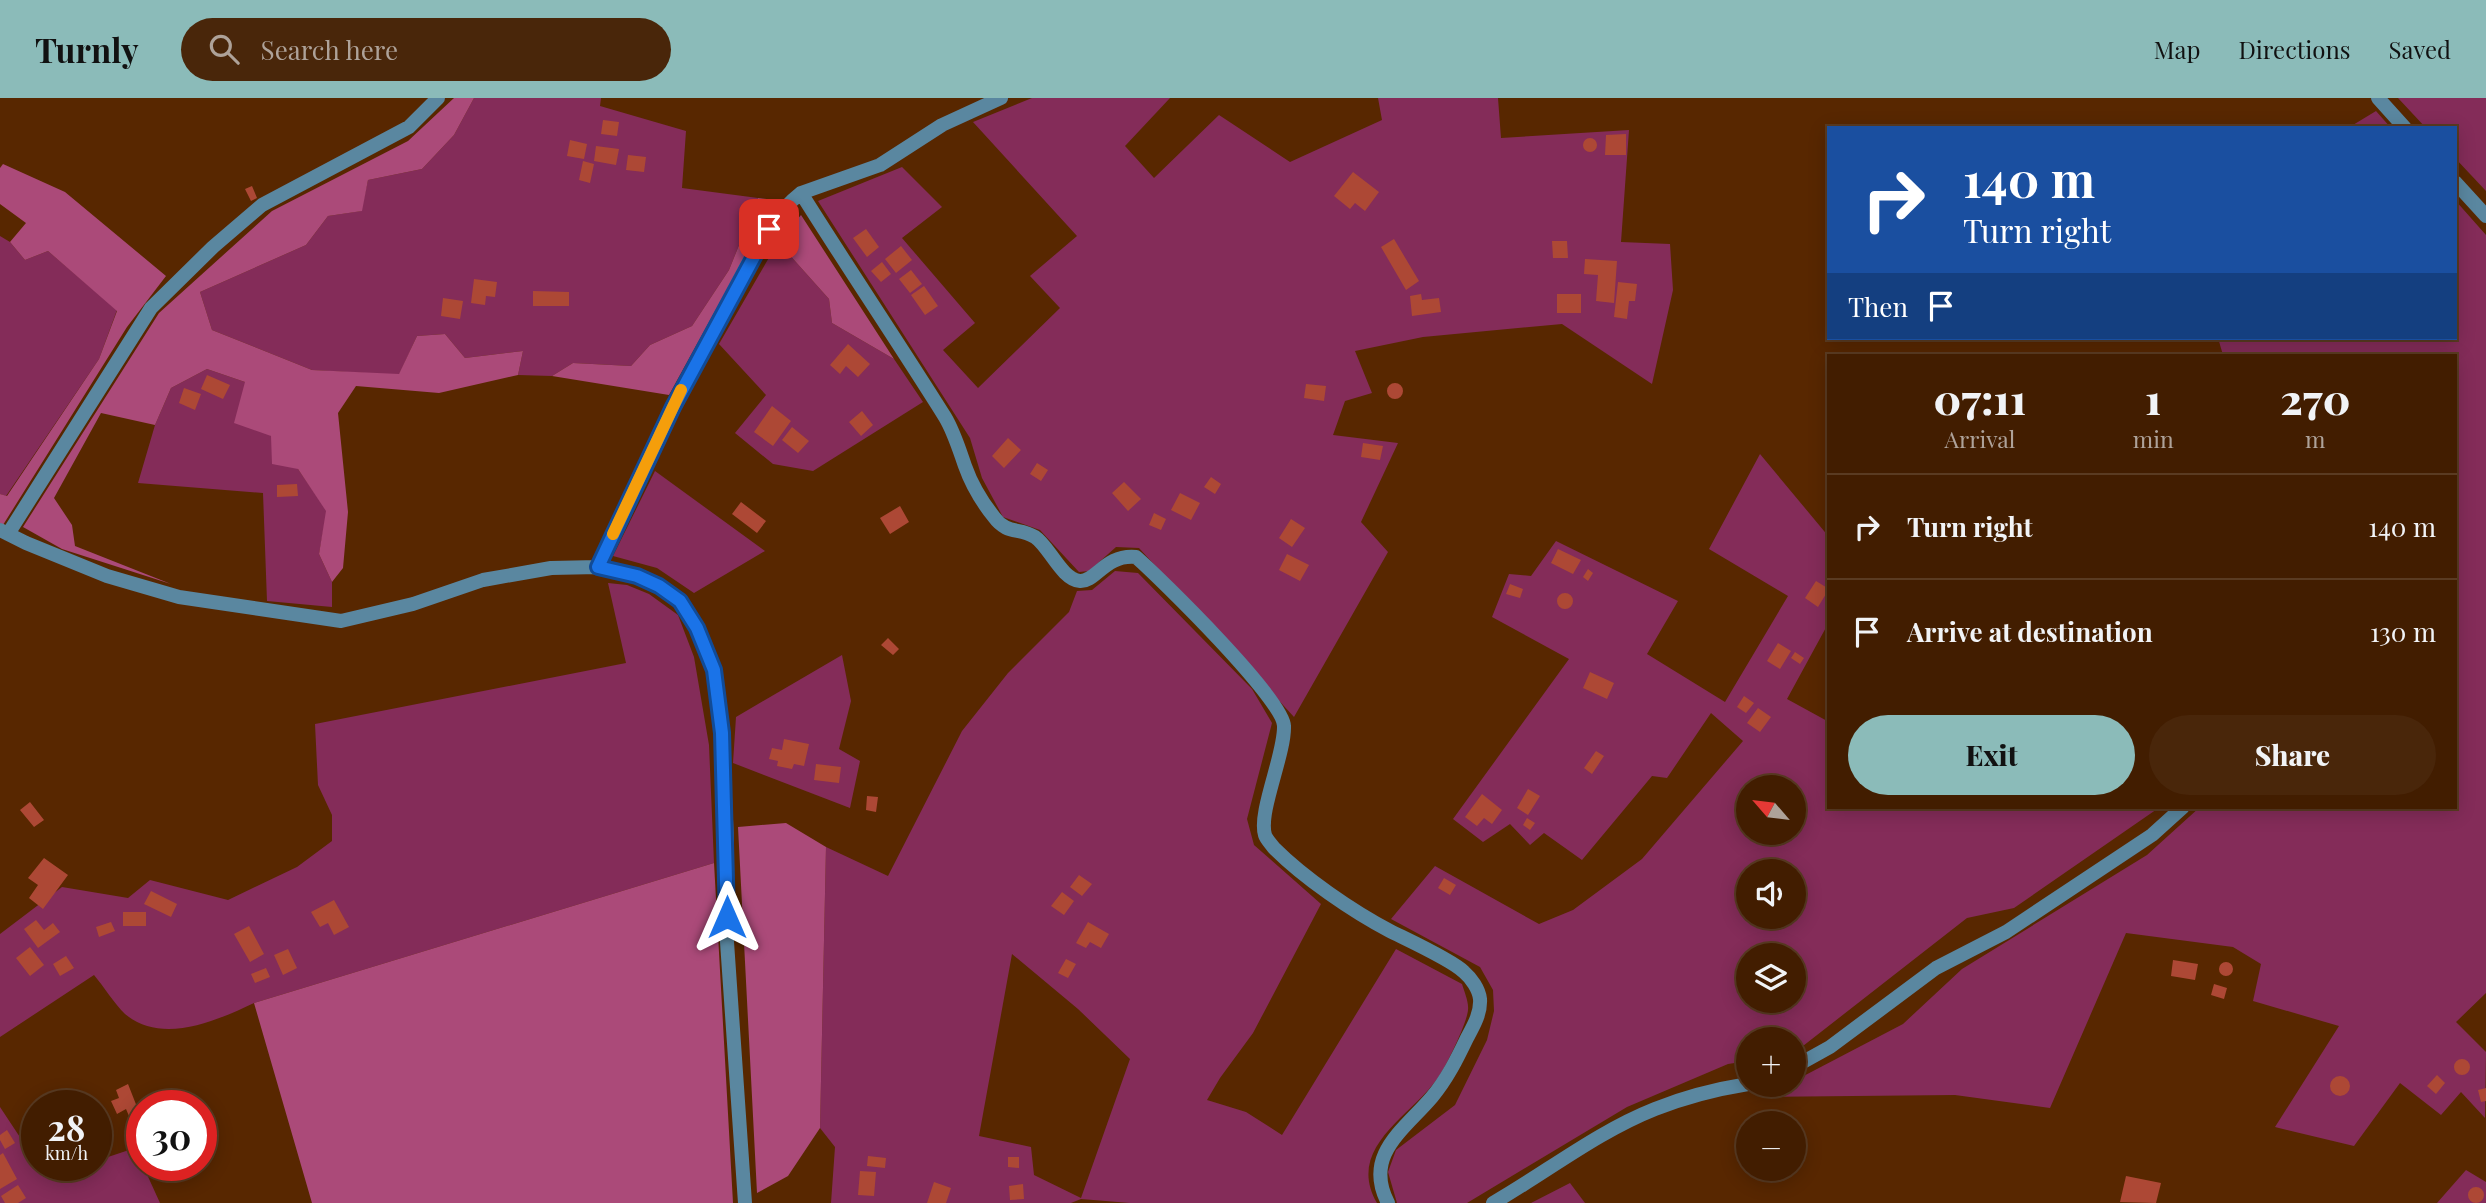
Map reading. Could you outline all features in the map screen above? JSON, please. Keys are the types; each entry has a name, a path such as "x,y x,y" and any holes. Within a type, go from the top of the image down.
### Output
{"street":[{"path":"438,98 409,127 262,205 213,247 151,308 4,532 107,576 179,597 341,621 413,604 483,580 551,568 598,567 637,576 659,586 680,601 697,628 714,670 722,733 727,841 727,943 745,1203"},
{"path":"598,567 673,407 739,282 769,229 792,200 801,193 880,165 942,125 1001,98"},
{"path":"2378,98 2404,126"},
{"path":"2457,184 2486,216"},
{"path":"801,193 945,418 966,468 994,518 1012,532 1037,538 1066,573 1079,581 1088,579 1111,560 1136,556 1224,644 1275,703 1285,724 1265,818 1265,835 1273,846 1298,869 1366,918 1463,970 1474,985 1480,996 1480,1013 1453,1069 1397,1135 1380,1162 1379,1186 1388,1203"},
{"path":"1806,1060 1830,1047 1936,968 2006,932 2152,835 2181,809"},
{"path":"1493,1203 1590,1142 1654,1109 1709,1091 1736,1086"}],"shaded area":[{"path":"454,98 474,98 454,135 422,169 368,180 362,211 328,216 306,245 200,292 212,330 312,370 399,374 417,336 445,334 465,358 523,351 518,375 439,393 356,386 338,413 348,512 343,568 332,582 319,554 326,511 298,469 272,464 271,436 234,423 245,382 207,369 171,388 155,425 101,413 54,498 72,525 75,546 171,584 62,549 23,527 159,313 272,211 408,141"},
{"path":"474,98 601,98 600,106 686,131 682,188 758,198 729,270 692,326 650,345 631,366 573,363 552,376 518,375 523,351 465,358 445,334 417,336 399,375 312,370 212,330 200,292 306,245 328,216 361,211 368,180 422,169 454,135"},
{"path":"1032,98 1170,98 1125,146 1154,178 1219,115 1290,162 1382,120 1378,98 1498,98 1501,138 1629,130 1621,242 1670,244 1673,290 1652,384 1562,324 1423,337 1355,351 1372,393 1345,401 1333,435 1398,443 1361,522 1388,552 1294,717 1139,548 1116,547 1089,571 1079,572 1040,530 1003,517 982,478 970,438 818,201 902,167 942,207 902,238 975,323 943,350 978,388 1060,308 1030,276 1077,236 973,122"},
{"path":"2398,98 2486,98 2486,191 2457,160 2457,126 2424,126"},
{"path":"2376,111 2389,126 2351,126"},
{"path":"3,164 65,192 166,276 127,327 3,525 0,523 0,494 7,496 99,359 117,311 48,251 25,260 10,242 26,223 0,204 0,168"},
{"path":"758,198 776,200 669,395 552,376 573,363 631,366 650,345 692,326 729,270"},
{"path":"2457,202 2486,235 2486,993 2456,1022 2486,1052 2485,1118 2461,1092 2441,1115 2400,1083 2354,1146 2275,1127 2339,1026 2253,1001 2261,964 2233,947 2126,933 2050,1108 1955,1095 1806,1097 1806,1075 1903,1024 1962,969 2147,855 2198,809 2457,809 2457,354 2223,354 2219,340 2457,340"},
{"path":"801,215 894,359 832,323 829,299 778,242"},
{"path":"0,236 10,242 25,260 48,251 117,310 99,359 6,496 0,494"},
{"path":"778,242 829,299 832,323 894,359 923,402 813,471 773,464 735,433 766,395 719,344"},
{"path":"207,369 245,382 271,436 327,511 319,554 332,582 332,607 267,601 263,493 138,483 155,425 171,388"},
{"path":"1760,454 1827,535 1827,626 1787,699 1827,721 1827,809 2157,809 2014,908 1967,918 1806,1044 1806,1027 1736,1027 1736,1063 1627,1107 1467,1203 1397,1203 1388,1172 1396,1150 1455,1105 1487,1040 1494,1011 1493,990 1480,967 1391,919 1435,866 1539,924 1573,910 1642,859 1743,741 1711,713 1667,778 1652,776 1582,860 1544,833 1530,845 1510,824 1483,842 1453,819 1569,659 1492,617 1509,574 1531,576 1556,541 1678,601 1647,654 1725,702 1788,596 1709,549"},
{"path":"655,471 765,551 694,593 657,568 613,556"},
{"path":"1115,571 1138,573 1252,689 1272,723 1247,819 1254,845 1321,904 1253,1033 1207,1100 1246,1112 1282,1135 1396,949 1462,984 1468,1004 1467,1016 1446,1065 1426,1093 1385,1134 1375,1149 1369,1166 1369,1183 1377,1203 1130,1203 1081,1199 1071,1203 831,1203 835,1147 820,1128 826,847 888,876 962,731 1008,673 1069,612 1077,591 1092,590","holes":["1012,954 1078,1009 1130,1059 1081,1198 1034,1175 1031,1147 979,1136"]},
{"path":"608,583 627,585 649,594 678,615 694,657 709,745 714,863 254,1003 223,1017 189,1027 155,1028 140,1023 125,1014 94,975 0,1037 0,934 62,887 128,898 150,880 228,900 297,867 332,841 332,815 318,785 315,724 626,663"},
{"path":"842,655 851,701 839,749 860,761 850,808 733,763 736,717"},
{"path":"786,823 826,847 820,1128 788,1176 757,1193 738,827"},
{"path":"714,863 733,1203 312,1203 254,1003"},
{"path":"0,1107 21,1139 21,1181 112,1181 112,1156 126,1151 126,1181 150,1181 160,1203 0,1203"},
{"path":"2466,1170 2486,1182 2486,1203 2437,1203"},
{"path":"1570,1183 1585,1203 1531,1203"}],"building":[{"path":"603,120 619,122 617,136 601,134"},
{"path":"1626,134 1626,155 1605,155 1606,135"},
{"path":"1587,138 1593,138 1597,145 1593,152 1587,152 1583,148 1583,142"},
{"path":"570,140 587,144 584,159 567,156"},
{"path":"596,146 619,149 616,165 594,161"},
{"path":"628,155 646,157 644,172 626,170"},
{"path":"583,161 594,164 590,183 579,180"},
{"path":"1353,172 1379,192 1365,211 1355,203 1350,209 1334,196"},
{"path":"252,186 257,198 251,201 245,189"},
{"path":"866,229 879,247 867,257 853,238"},
{"path":"1394,239 1419,281 1406,290 1381,247"},
{"path":"1552,241 1567,241 1568,258 1553,258"},
{"path":"901,246 912,260 896,273 885,259"},
{"path":"1585,259 1617,261 1614,303 1596,301 1598,275 1584,274"},
{"path":"882,262 891,274 881,282 871,271"},
{"path":"911,270 922,284 910,293 899,279"},
{"path":"474,279 497,282 495,297 486,296 485,305 471,303"},
{"path":"1618,282 1637,284 1635,301 1629,301 1627,319 1614,317"},
{"path":"924,286 938,306 925,315 911,295"},
{"path":"533,291 569,292 569,306 533,306"},
{"path":"1421,294 1422,300 1439,298 1441,312 1412,316 1410,296"},
{"path":"1557,294 1581,294 1581,313 1557,313"},
{"path":"443,298 463,301 460,319 441,316"},
{"path":"848,344 870,364 858,377 846,366 840,374 830,365"},
{"path":"207,375 230,385 223,399 201,389"},
{"path":"1395,383 1401,385 1401,397 1395,399 1389,397 1387,391 1389,385"},
{"path":"1306,384 1326,386 1324,401 1304,398"},
{"path":"184,388 201,394 195,410 179,403"},
{"path":"772,406 791,421 773,446 754,432"},
{"path":"862,411 873,425 861,436 849,422"},
{"path":"792,427 809,441 798,453 782,440"},
{"path":"1008,438 1021,450 1004,468 992,456"},
{"path":"1363,443 1383,446 1380,460 1361,457"},
{"path":"1037,463 1048,470 1041,481 1030,474"},
{"path":"1211,477 1221,484 1215,494 1204,487"},
{"path":"1124,482 1141,499 1128,511 1112,493"},
{"path":"297,484 298,496 277,497 277,485"},
{"path":"1180,493 1200,503 1191,520 1171,510"},
{"path":"741,502 766,521 757,533 732,514"},
{"path":"900,506 909,522 890,534 880,518"},
{"path":"1154,513 1166,519 1161,530 1149,525"},
{"path":"1291,519 1305,528 1292,547 1279,538"},
{"path":"1558,549 1581,560 1573,574 1551,563"},
{"path":"1287,554 1309,565 1300,581 1279,570"},
{"path":"1588,569 1593,573 1588,581 1583,577"},
{"path":"1816,581 1827,588 1818,607 1805,598"},
{"path":"1510,584 1523,589 1520,598 1506,594"},
{"path":"1562,593 1568,593 1573,601 1571,607 1562,609 1557,604 1557,598"},
{"path":"888,638 899,649 893,655 881,645"},
{"path":"1778,643 1791,651 1780,669 1767,661"},
{"path":"1795,652 1804,658 1800,664 1791,658"},
{"path":"1590,672 1614,683 1607,699 1583,688"},
{"path":"1744,696 1754,703 1746,713 1737,707"},
{"path":"1758,708 1771,717 1760,732 1747,723"},
{"path":"784,739 809,744 804,766 794,764 792,769 777,766 778,761 769,759 772,748 782,750"},
{"path":"1596,751 1604,756 1592,774 1584,768"},
{"path":"816,764 841,767 839,783 814,780"},
{"path":"1528,789 1540,796 1528,815 1517,808"},
{"path":"1482,794 1502,810 1492,824 1484,818 1477,826 1465,817"},
{"path":"867,796 878,797 876,812 866,810"},
{"path":"30,802 44,820 34,827 20,810"},
{"path":"1527,818 1535,823 1530,830 1523,825"},
{"path":"44,858 68,875 43,909 29,898 38,885 28,878"},
{"path":"1079,875 1092,884 1082,896 1070,887"},
{"path":"1444,878 1456,885 1450,895 1438,888"},
{"path":"151,891 177,904 171,917 144,904"},
{"path":"1062,892 1074,901 1064,915 1051,906"},
{"path":"334,900 349,927 334,935 328,923 320,927 311,912"},
{"path":"123,912 146,912 146,926 123,926"},
{"path":"36,920 44,930 53,923 60,932 38,948 24,929"},
{"path":"111,922 115,931 99,937 96,927"},
{"path":"1088,922 1109,934 1101,948 1090,942 1086,948 1076,943"},
{"path":"249,926 264,954 250,962 234,934"},
{"path":"30,947 44,965 30,976 16,958"},
{"path":"288,949 297,968 283,975 274,955"},
{"path":"66,956 74,968 60,976 53,964"},
{"path":"1066,959 1076,964 1068,978 1058,973"},
{"path":"2173,960 2198,964 2195,980 2171,976"},
{"path":"2226,962 2231,964 2231,974 2226,976 2221,974 2219,969 2221,964"},
{"path":"266,968 270,977 255,983 251,974"},
{"path":"2214,984 2227,988 2224,999 2211,995"},
{"path":"2459,1059 2465,1059 2470,1067 2468,1073 2459,1075 2454,1070 2454,1064"},
{"path":"2437,1075 2445,1083 2436,1094 2427,1086"},
{"path":"2340,1076 2347,1079 2350,1086 2347,1093 2340,1096 2333,1093 2330,1086 2333,1079"},
{"path":"128,1084 130,1090 126,1090 126,1109 117,1114 112,1103 119,1098 116,1090"},
{"path":"2486,1088 2486,1101 2481,1102 2478,1090"},
{"path":"7,1130 15,1143 5,1149 0,1135"},
{"path":"3,1153 17,1179 0,1189 0,1155"},
{"path":"868,1156 886,1158 885,1168 867,1166"},
{"path":"1008,1157 1019,1157 1019,1168 1008,1167"},
{"path":"860,1171 876,1172 874,1196 858,1195"},
{"path":"2126,1176 2161,1183 2156,1203 2120,1202"},
{"path":"934,1182 951,1188 946,1203 927,1203"},
{"path":"1023,1184 1024,1199 1010,1200 1009,1186"},
{"path":"18,1185 26,1198 18,1203 5,1203 1,1196"},
{"path":"2473,1187 2479,1187 2484,1195 2482,1201 2473,1203 2468,1198 2468,1192"}],"slow traffic":[{"path":"613,534 681,390"}],"route":[{"path":"727,917 722,733 714,670 697,628 680,601 659,586 637,576 598,567 673,407 769,229"}]}
